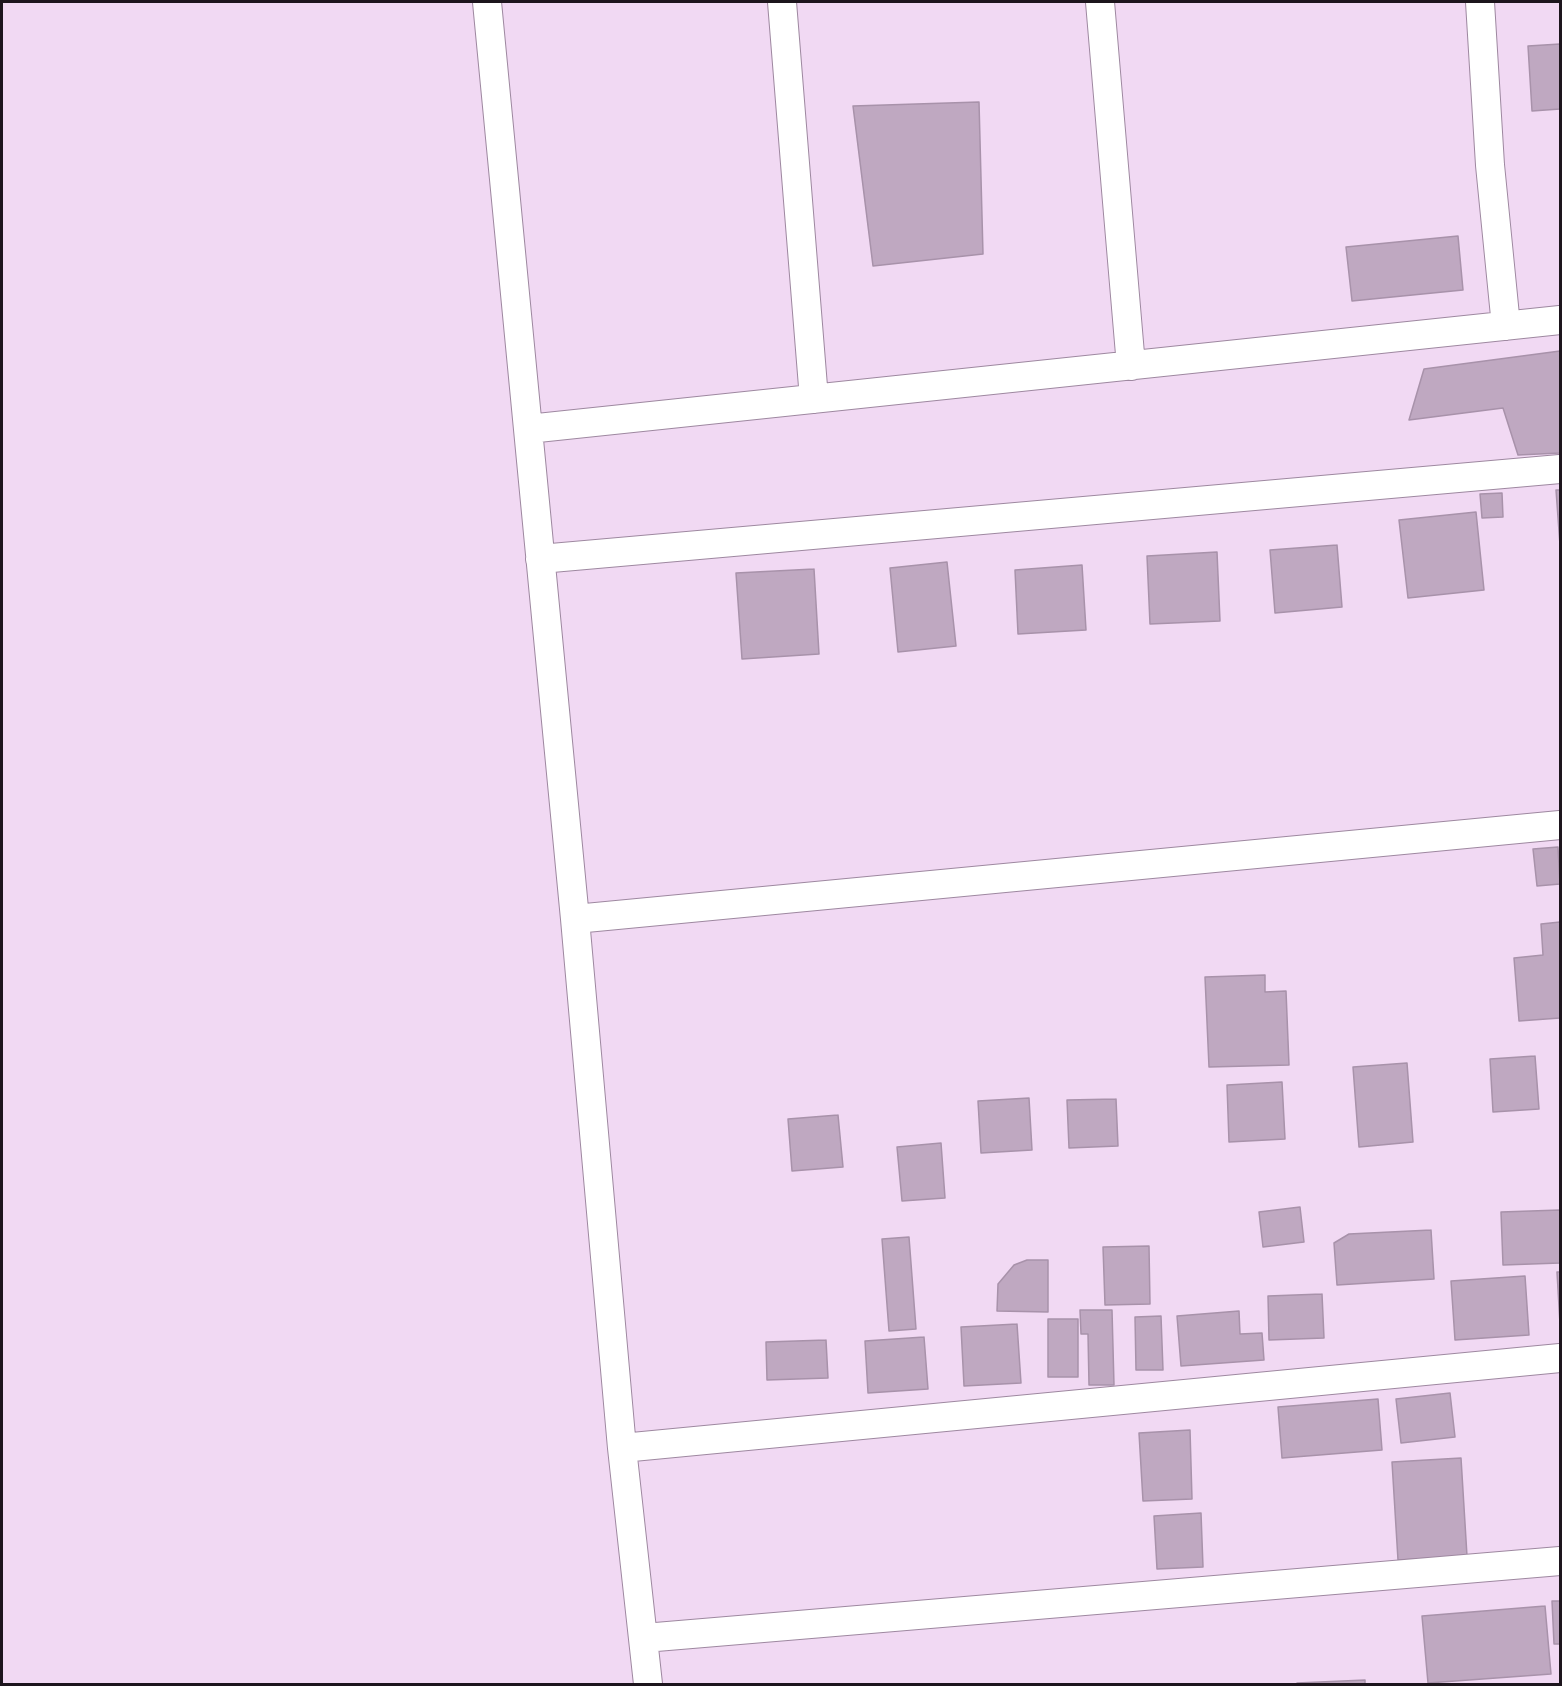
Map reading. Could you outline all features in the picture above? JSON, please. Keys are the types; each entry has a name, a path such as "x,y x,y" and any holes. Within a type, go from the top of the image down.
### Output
{"street":[{"path":"487,2 575,919 622,1448 648,1684"},
{"path":"782,2 814,399"},
{"path":"1100,2 1131,366"},
{"path":"1480,2 1490,165 1506,326"},
{"path":"528,429 1560,320"},
{"path":"540,559 1560,469"},
{"path":"575,919 1560,825"},
{"path":"622,1448 1560,1358"},
{"path":"644,1638 1560,1561"}],"building":[{"path":"1560,44 1560,109 1532,111 1528,46"},
{"path":"979,102 983,254 873,266 853,106"},
{"path":"1458,236 1463,290 1352,301 1346,247"},
{"path":"1560,351 1560,453 1518,455 1503,408 1409,420 1424,369"},
{"path":"1556,490 1560,490 1560,545"},
{"path":"1502,493 1503,517 1482,518 1480,494"},
{"path":"1476,512 1484,590 1408,598 1399,520"},
{"path":"1337,545 1342,607 1275,613 1270,550"},
{"path":"1217,552 1220,621 1150,624 1147,556"},
{"path":"947,562 956,646 898,652 890,568"},
{"path":"1082,565 1086,630 1018,634 1015,570"},
{"path":"814,569 819,654 742,659 736,573"},
{"path":"1558,847 1560,884 1537,886 1533,849"},
{"path":"1560,922 1560,1018 1519,1021 1514,958 1543,955 1541,924"},
{"path":"1265,975 1265,992 1286,991 1289,1065 1209,1067 1205,977"},
{"path":"1535,1056 1539,1109 1493,1112 1490,1059"},
{"path":"1407,1063 1413,1142 1359,1147 1353,1067"},
{"path":"1282,1082 1285,1139 1229,1142 1227,1085"},
{"path":"1029,1098 1032,1150 981,1153 978,1101"},
{"path":"1116,1099 1118,1146 1069,1148 1067,1100"},
{"path":"838,1115 843,1167 792,1171 788,1119"},
{"path":"941,1143 945,1198 902,1201 897,1147"},
{"path":"1300,1207 1304,1242 1263,1247 1259,1212"},
{"path":"1560,1210 1560,1263 1503,1265 1501,1212"},
{"path":"1431,1230 1434,1279 1337,1285 1334,1243 1349,1234"},
{"path":"909,1237 916,1329 889,1331 882,1239"},
{"path":"1149,1246 1150,1304 1105,1305 1103,1247"},
{"path":"1027,1260 1048,1260 1048,1312 997,1311 998,1284 1014,1265"},
{"path":"1557,1272 1560,1272 1560,1324"},
{"path":"1525,1276 1529,1335 1455,1340 1451,1281"},
{"path":"1322,1294 1324,1338 1269,1340 1268,1296"},
{"path":"1080,1310 1112,1310 1114,1385 1089,1385 1088,1334 1081,1334"},
{"path":"1239,1311 1240,1334 1262,1333 1264,1360 1181,1366 1177,1316"},
{"path":"1161,1316 1163,1370 1136,1370 1135,1317"},
{"path":"1048,1319 1078,1319 1078,1377 1048,1377"},
{"path":"1017,1324 1021,1383 964,1386 961,1327"},
{"path":"924,1337 928,1389 868,1393 865,1341"},
{"path":"826,1340 828,1378 767,1380 766,1342"},
{"path":"1450,1393 1455,1437 1401,1443 1396,1399"},
{"path":"1378,1399 1382,1450 1282,1458 1278,1407"},
{"path":"1190,1430 1192,1499 1143,1501 1139,1433"},
{"path":"1461,1458 1467,1556 1398,1560 1392,1462"},
{"path":"1201,1513 1203,1567 1157,1569 1154,1516"},
{"path":"1552,1601 1560,1601 1560,1644 1554,1644"},
{"path":"1545,1606 1551,1674 1428,1683 1422,1616"},
{"path":"1365,1680 1365,1684 1297,1684 1297,1683"}]}
